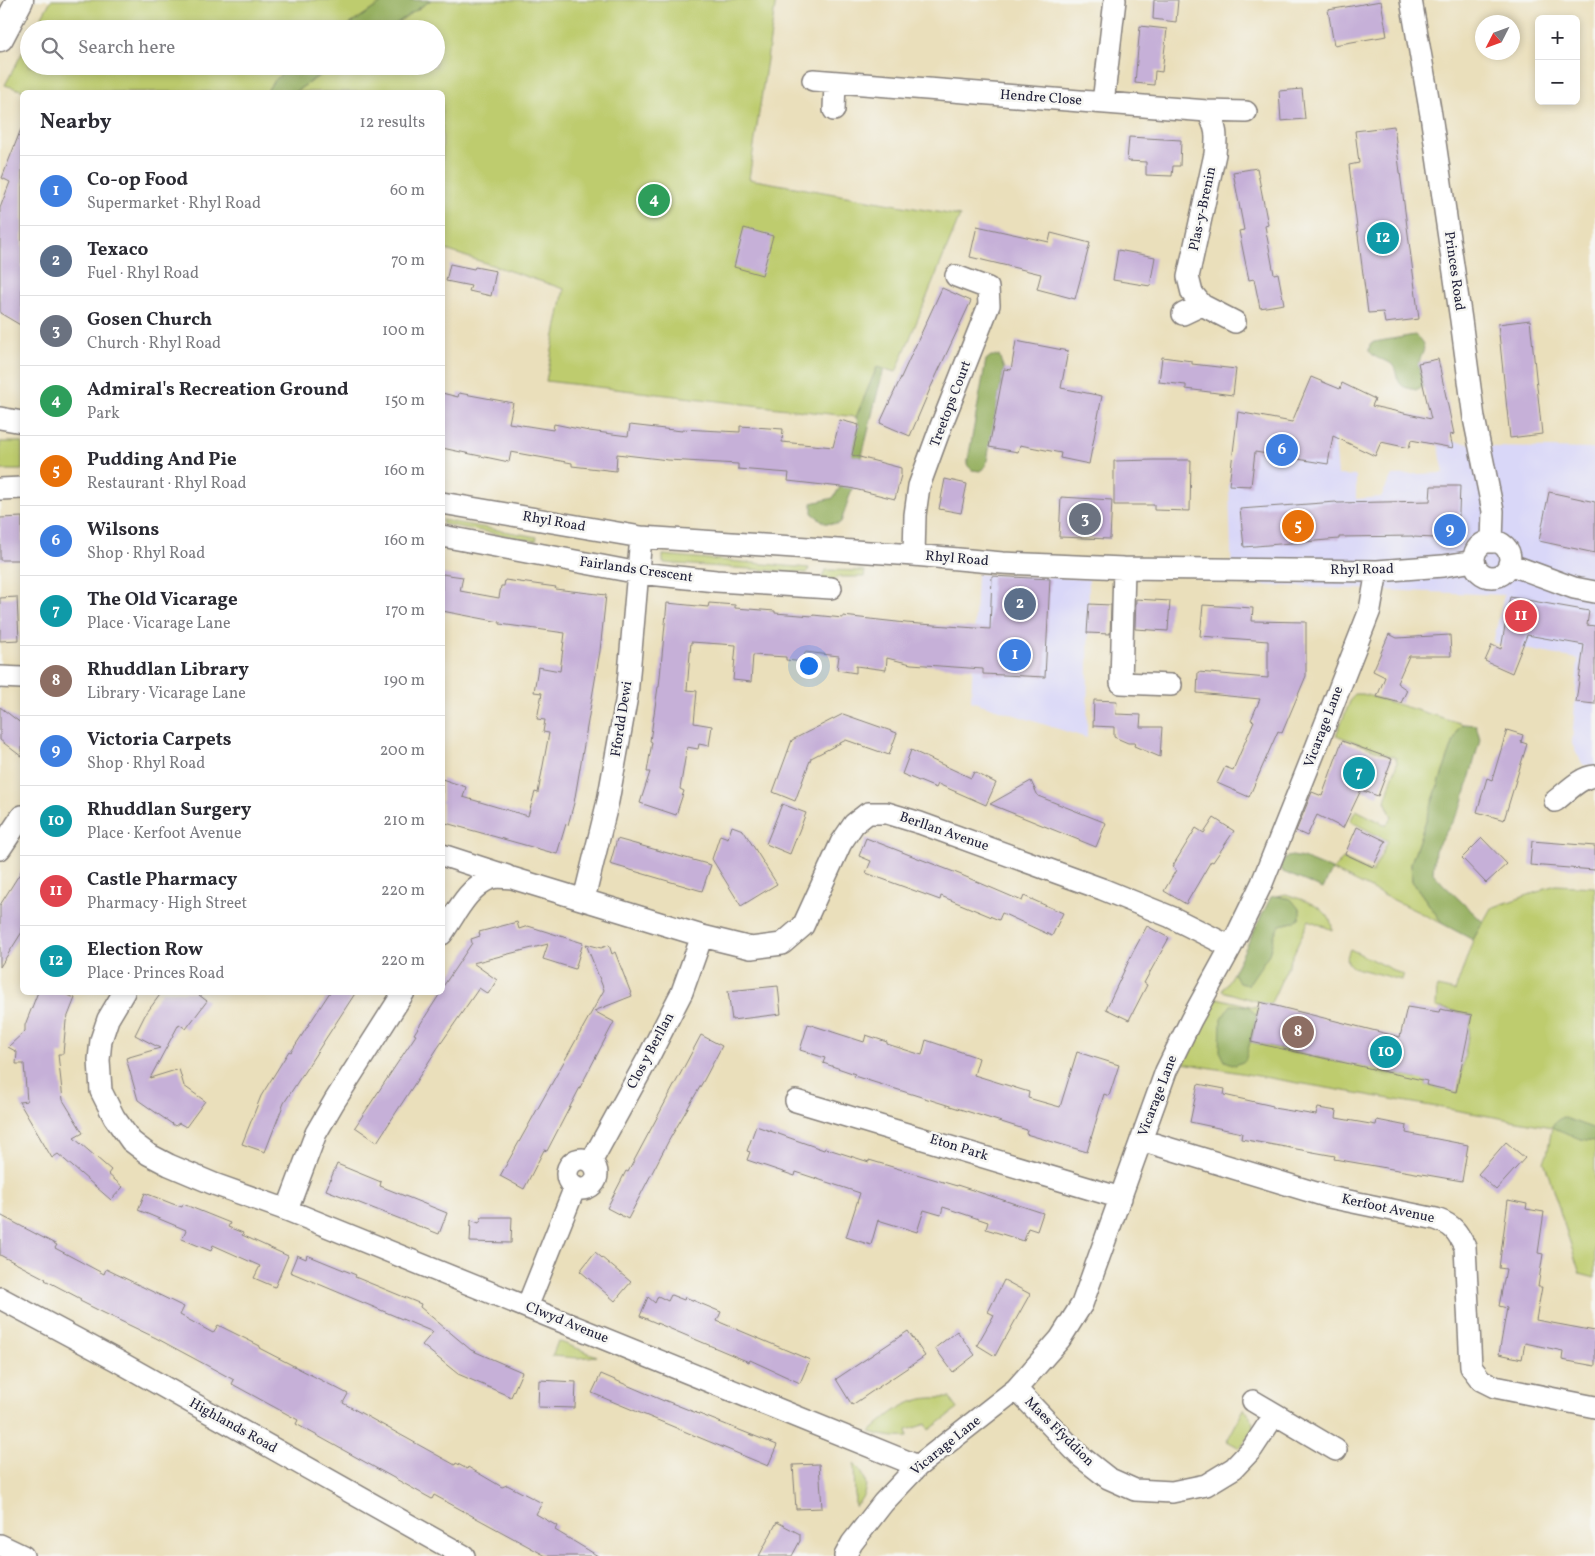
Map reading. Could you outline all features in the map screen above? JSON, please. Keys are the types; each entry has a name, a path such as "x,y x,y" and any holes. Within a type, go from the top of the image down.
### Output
{"main road":[{"path":"0,38 20,0"}],"street":[{"path":"1103,102 1115,0"},
{"name":"Princes Road","path":"1411,0 1432,125 1474,418 1493,511 1492,542"},
{"name":"Hendre Close","path":"813,80 1207,111 1246,112"},
{"path":"834,110 836,82"},
{"name":"Plas-y-Brenin","path":"1207,111 1214,122 1217,134 1215,154 1188,277 1193,309 1235,322"},
{"name":"Treetops Court","path":"914,555 915,515 920,486 941,426 989,305 988,288 956,276"},
{"path":"0,418 20,422"},
{"path":"0,489 20,488"},
{"name":"Rhyl Road","path":"445,504 641,537 1002,562 1124,568 1377,571 1443,566 1474,561"},
{"name":"Fairlands Crescent","path":"445,537 638,573 716,581 831,588"},
{"name":"Ffordd Dewi","path":"584,899 608,801 627,696 641,537"},
{"path":"1492,542 1499,542 1505,547 1510,558 1509,564 1502,574 1491,577 1480,572 1474,561 1477,550 1481,546 1492,542"},
{"path":"1509,564 1574,588 1595,592"},
{"path":"1124,568 1121,683 1171,685"},
{"name":"Vicarage Lane","path":"845,1556 852,1543 883,1503 918,1466 1016,1389 1060,1339 1082,1304 1166,1071 1262,883 1370,610 1377,571"},
{"path":"0,677 20,678"},
{"path":"1555,801 1579,782 1592,775 1595,776"},
{"name":"Berllan Avenue","path":"512,878 702,936 751,948 782,944 803,926 841,843 854,824 868,813 886,813 920,823 1102,889 1171,917 1231,947"},
{"path":"0,848 20,819"},
{"path":"445,856 512,878"},
{"path":"445,929 461,905 477,886 493,877 512,878"},
{"name":"Clos y Berllan","path":"527,1307 575,1187 585,1189 594,1184 597,1175 591,1162 682,992 702,936"},
{"name":"Clwyd Avenue","path":"122,995 108,1019 101,1040 99,1060 101,1091 114,1117 131,1141 148,1154 214,1184 287,1210 918,1466"},
{"path":"287,1210 316,1133 402,995"},
{"name":"Eton Park","path":"796,1101 1121,1198"},
{"name":"Kerfoot Avenue","path":"1141,1140 1329,1197 1436,1219 1450,1224 1459,1234 1465,1247 1471,1367 1481,1380 1495,1387 1595,1407"},
{"name":"Highlands Road","path":"0,1298 116,1360 464,1556"},
{"name":"Maes Ffyddion","path":"1016,1389 1080,1456 1108,1478 1136,1490 1172,1492 1206,1485 1234,1468 1252,1449 1275,1414"},
{"path":"1253,1401 1336,1450"},
{"path":"0,1545 23,1556"}],"shaded area":[{"path":"1238,412 1334,430 1338,475 1356,476 1356,499 1381,497 1392,475 1444,473 1438,443 1451,441 1493,447 1595,449 1595,766 1583,765 1572,744 1578,659 1493,643 1504,595 1232,584 1229,485"},
{"path":"977,574 1089,579 1087,738 971,701"}],"green space":[{"path":"51,0 386,0 356,20 40,20"},
{"path":"386,0 431,0 401,20 356,20"},
{"path":"431,0 776,0 749,179 960,216 896,372 877,367 856,417 546,381 564,289 445,250 445,90 298,90 320,75 445,75 445,20 402,20"},
{"path":"20,57 20,75 280,75 268,90 21,90 5,85"},
{"path":"280,75 320,75 298,90 268,90"},
{"path":"1415,335 1424,347 1419,365 1424,386 1416,390 1404,387 1399,382 1395,368 1387,361 1375,357 1369,351 1370,344 1374,342"},
{"path":"991,356 999,356 1004,369 986,466 980,471 972,470 967,465 986,360"},
{"path":"877,367 884,369 862,457 841,522 838,524 825,523 812,513 812,503 833,498 842,484 859,425 856,417"},
{"path":"0,442 20,442 20,470 0,470"},
{"path":"445,521 537,537 536,541 445,524"},
{"path":"663,555 809,568 807,573 663,563"},
{"path":"825,570 865,571 864,577 838,577 830,583 821,581"},
{"path":"1355,694 1363,694 1463,724 1458,729 1411,863 1412,881 1443,924 1332,870 1343,859 1372,873 1388,841 1350,821 1356,810 1384,824 1387,824 1392,817 1385,801 1397,763 1396,758 1336,735"},
{"path":"1463,724 1476,725 1480,739 1462,806 1435,850 1433,873 1483,922 1473,940 1443,924 1412,881 1411,863 1458,729"},
{"path":"1287,857 1303,858 1332,870 1323,889 1283,872 1280,866"},
{"path":"1556,885 1595,887 1595,1278 1580,1274 1544,1161 1547,1155 1552,1127 1183,1063 1217,998 1259,1008 1251,1042 1337,1062 1345,1062 1417,1079 1434,1046 1426,1085 1458,1092 1472,1015 1436,1007 1437,987 1455,991 1473,940 1491,908"},
{"path":"1286,894 1316,906 1328,916 1332,930 1309,920 1270,1005 1222,991 1233,973 1239,983 1269,954 1275,933 1280,925 1294,922 1291,899 1276,896"},
{"path":"1271,897 1291,899 1300,910 1300,917 1294,922 1280,925 1275,933 1269,954 1248,985 1239,983 1233,973"},
{"path":"1350,949 1403,975 1401,980 1352,967 1348,963 1347,958"},
{"path":"1231,1005 1248,1006 1257,1016 1245,1061 1235,1065 1225,1061 1220,1051 1221,1019"},
{"path":"1562,1117 1595,1129 1595,1141 1580,1139 1552,1127"},
{"path":"558,1341 597,1356 578,1358 552,1356"},
{"path":"926,1398 950,1398 958,1409 929,1430 926,1424 907,1430 908,1437 880,1435 870,1432 893,1413 912,1402"},
{"path":"1244,1409 1252,1419 1253,1424 1251,1433 1240,1448 1227,1441"},
{"path":"854,1464 863,1475 866,1485 863,1496 855,1507"}],"building":[{"path":"1154,0 1178,0 1176,22 1153,19"},
{"path":"1381,1 1387,36 1334,45 1328,10"},
{"path":"1140,26 1167,29 1162,72 1155,71 1154,85 1135,83"},
{"path":"1302,89 1305,119 1281,121 1279,91"},
{"path":"1394,126 1419,319 1385,323 1383,312 1368,313 1349,165 1359,163 1355,131"},
{"path":"20,132 20,325 0,313 0,208 10,182 2,178"},
{"path":"1129,137 1181,140 1180,166 1173,166 1172,176 1146,175 1146,162 1127,161"},
{"path":"1257,168 1268,225 1265,226 1274,274 1278,273 1284,304 1260,308 1254,279 1249,280 1239,231 1244,230 1233,172"},
{"path":"977,226 1049,242 1051,233 1090,243 1075,299 1037,289 1041,274 970,257"},
{"path":"744,228 773,236 762,275 734,267"},
{"path":"1118,250 1155,257 1150,286 1113,280"},
{"path":"450,264 496,271 491,296 469,291 471,286 446,281"},
{"path":"942,288 971,301 910,436 880,423"},
{"path":"1530,320 1542,434 1510,438 1498,324"},
{"path":"1016,341 1068,351 1061,388 1102,396 1089,464 1060,458 1061,453 1020,445 1018,452 989,447 1004,369 1011,370"},
{"path":"1162,357 1192,361 1192,364 1236,369 1233,395 1186,389 1186,385 1159,382"},
{"path":"1438,359 1454,434 1450,435 1453,448 1411,440 1409,448 1381,442 1375,456 1333,436 1328,464 1255,452 1251,486 1229,485 1238,412 1292,422 1311,377 1340,389 1342,383 1375,399 1372,406 1431,419 1418,363"},
{"path":"459,393 513,403 509,423 553,430 554,424 628,436 630,425 682,431 682,429 740,432 740,426 783,429 782,442 833,447 840,420 859,425 852,455 901,468 901,475 895,499 850,488 788,481 789,473 738,469 738,464 668,460 617,454 616,471 572,466 572,463 511,452 509,462 445,449 445,394 458,397"},
{"path":"1191,460 1190,511 1154,510 1154,505 1114,505 1114,461"},
{"path":"945,479 967,484 961,513 939,509"},
{"path":"1431,486 1460,486 1458,539 1413,536 1339,537 1339,539 1244,547 1240,509 1336,502 1430,501"},
{"path":"1549,492 1595,502 1595,553 1539,541"},
{"path":"1061,497 1112,500 1110,539 1059,537"},
{"path":"20,517 20,560 0,560 0,518"},
{"path":"445,574 463,577 460,591 499,598 501,586 504,586 505,580 556,587 555,589 606,595 600,651 574,803 557,854 445,823 445,780 466,787 463,797 528,816 535,792 538,793 549,733 543,732 545,720 537,719 542,693 534,692 538,667 560,671 565,633 500,624 500,622 445,612"},
{"path":"992,576 1050,579 1045,677 983,674 983,669 911,664 887,658 886,670 856,666 856,673 837,670 839,656 805,652 804,662 786,660 786,657 753,655 751,682 733,680 736,645 691,642 687,690 697,691 694,723 712,726 709,746 699,744 698,749 687,747 680,789 684,791 676,815 640,803 650,772 647,772 652,742 650,741 659,687 667,603 708,607 709,603 735,605 735,608 775,611 775,613 843,618 843,616 990,629"},
{"path":"17,597 19,640 0,641 0,598"},
{"path":"1510,597 1589,611 1587,625 1595,626 1595,704 1576,702 1584,645 1527,635 1512,673 1485,661 1492,645 1501,649"},
{"path":"1136,599 1170,601 1168,631 1135,629"},
{"path":"1089,604 1111,605 1110,634 1087,633"},
{"path":"1203,605 1253,608 1252,621 1306,622 1306,676 1282,733 1278,731 1249,797 1217,783 1225,767 1233,770 1254,721 1251,720 1260,699 1197,693 1198,672 1268,678 1268,641 1200,636"},
{"path":"1389,634 1397,638 1450,635 1451,656 1409,656 1397,683 1407,690 1401,703 1377,697 1385,677 1373,671"},
{"path":"1094,700 1117,701 1116,714 1141,715 1140,727 1162,727 1160,757 1134,746 1135,743 1128,743 1114,737 1114,727 1093,726"},
{"path":"0,707 20,722 20,755 0,740"},
{"path":"843,714 897,733 889,755 846,740 811,758 795,801 773,792 792,740"},
{"path":"1507,730 1523,735 1521,742 1527,744 1504,820 1477,812 1487,778 1492,780"},
{"path":"1342,741 1392,759 1378,796 1361,790 1343,828 1317,815 1307,836 1296,831 1312,792 1322,796"},
{"path":"911,750 971,778 974,772 996,783 986,805 938,784 936,788 902,774"},
{"path":"1031,781 1038,796 1106,823 1096,847 990,804"},
{"path":"782,804 806,813 790,854 766,844"},
{"path":"1214,818 1234,831 1213,862 1211,861 1186,904 1164,891 1176,870 1172,867 1196,828 1204,833"},
{"path":"732,826 743,830 777,884 741,906 712,859 720,835 728,838"},
{"path":"1357,827 1386,841 1373,867 1345,854"},
{"path":"866,838 1022,901 1024,896 1063,913 1052,936 1002,913 999,920 941,896 940,900 866,873 871,861 859,856"},
{"path":"1482,838 1507,864 1486,883 1462,858"},
{"path":"617,839 711,865 702,891 610,864"},
{"path":"1532,841 1595,846 1595,870 1530,865"},
{"path":"20,873 20,935 0,967 0,905"},
{"path":"517,922 519,929 528,926 583,943 575,969 543,959 548,944 473,963 497,980 488,994 479,988 377,1142 355,1127 416,1035 414,1034 439,995 445,995 445,984 472,943 471,939 480,936 479,932"},
{"path":"1147,926 1169,938 1144,983 1147,985 1129,1020 1106,1009"},
{"path":"586,944 601,948 609,945 612,954 615,952 632,996 594,1011 614,1022 547,1151 544,1150 524,1189 500,1176 604,990"},
{"path":"778,986 781,1014 732,1020 728,991"},
{"path":"37,995 68,995 75,998 66,1021 63,1054 58,1054 63,1100 83,1133 74,1138 111,1170 108,1174 123,1187 111,1200 58,1154 52,1158 19,1102 27,1101 24,1064 16,1064 17,1052 8,1047 25,1031 25,1025"},
{"path":"160,995 199,995 207,1001 186,1029 179,1024 150,1078 179,1069 184,1086 205,1101 186,1127 179,1123 175,1126 138,1100 126,1058 160,1048 135,1035 145,1015"},
{"path":"328,995 354,995 284,1103 265,1152 242,1144 261,1096 289,1051 291,1052"},
{"path":"1260,1002 1400,1037 1407,1007 1439,1012 1440,1009 1472,1015 1456,1092 1426,1085 1427,1081 1251,1042"},
{"path":"808,1024 864,1042 866,1035 922,1055 926,1040 979,1058 974,1075 1029,1092 1028,1098 1060,1107 1077,1052 1119,1065 1109,1096 1104,1094 1087,1152 1026,1134 1027,1130 854,1076 855,1074 823,1063 825,1058 800,1050"},
{"path":"701,1035 722,1046 668,1142 628,1219 607,1208"},
{"path":"1198,1084 1225,1089 1224,1095 1273,1106 1273,1108 1316,1115 1318,1108 1337,1111 1336,1118 1376,1125 1377,1120 1407,1126 1406,1133 1468,1145 1462,1181 1334,1159 1335,1156 1241,1139 1242,1133 1190,1122"},
{"path":"756,1126 824,1150 825,1148 869,1162 869,1160 957,1185 1043,1213 1037,1231 1028,1228 1024,1241 986,1229 988,1222 943,1207 941,1215 924,1210 917,1232 878,1220 871,1245 846,1237 860,1193 796,1172 795,1176 747,1160 750,1152 747,1151"},
{"path":"1506,1142 1525,1158 1496,1190 1478,1174"},
{"path":"337,1164 381,1182 380,1186 447,1213 439,1234 326,1190"},
{"path":"145,1193 182,1207 183,1204 230,1223 228,1227 243,1233 242,1235 288,1256 275,1287 254,1278 260,1266 213,1245 211,1251 182,1239 186,1230 138,1210"},
{"path":"1508,1200 1527,1204 1526,1209 1544,1212 1538,1253 1543,1254 1538,1287 1542,1287 1536,1320 1595,1331 1595,1366 1562,1360 1563,1351 1525,1343 1522,1359 1499,1354 1507,1308 1499,1306 1506,1269 1499,1268"},
{"path":"0,1215 57,1245 55,1248 104,1274 106,1269 184,1307 180,1315 213,1333 218,1325 348,1394 343,1403 455,1465 456,1463 467,1469 468,1467 502,1487 507,1485 542,1503 536,1514 557,1526 555,1530 598,1556 546,1556 434,1495 432,1499 296,1424 298,1420 232,1384 234,1380 156,1338 80,1301 81,1299 0,1255"},
{"path":"482,1217 512,1217 511,1243 470,1242 471,1220 479,1223"},
{"path":"595,1252 631,1282 615,1301 580,1271"},
{"path":"297,1255 306,1259 307,1255 421,1304 420,1307 471,1350 522,1372 511,1397 458,1374 422,1345 433,1332 290,1272"},
{"path":"1004,1280 1030,1294 995,1356 977,1345 994,1315 988,1312"},
{"path":"671,1295 684,1300 685,1297 721,1312 717,1321 810,1360 800,1383 750,1360 749,1362 640,1316 648,1297 655,1303 658,1296 668,1301"},
{"path":"908,1331 925,1356 852,1405 836,1379"},
{"path":"957,1331 975,1355 953,1372 935,1348"},
{"path":"601,1374 777,1445 768,1466 592,1393"},
{"path":"539,1380 576,1382 575,1408 538,1407"},
{"path":"819,1464 822,1508 796,1509 793,1465"},
{"path":"777,1522 800,1534 800,1541 792,1556 759,1556"}],"place":[{"name":"Admiral's Recreation Ground","path":"654,200"},
{"name":"Election Row","path":"1383,238"},
{"name":"Wilsons","path":"1282,450"},
{"name":"Gosen Church","path":"1085,519"},
{"name":"Pudding And Pie","path":"1298,526"},
{"name":"Victoria Carpets","path":"1450,530"},
{"name":"Texaco","path":"1020,604"},
{"name":"Castle Pharmacy","path":"1521,616"},
{"name":"Co-op Food","path":"1015,655"},
{"name":"The Old Vicarage","path":"1359,773"},
{"name":"Rhuddlan Library","path":"1298,1032"},
{"name":"Rhuddlan Surgery","path":"1386,1052"}]}
